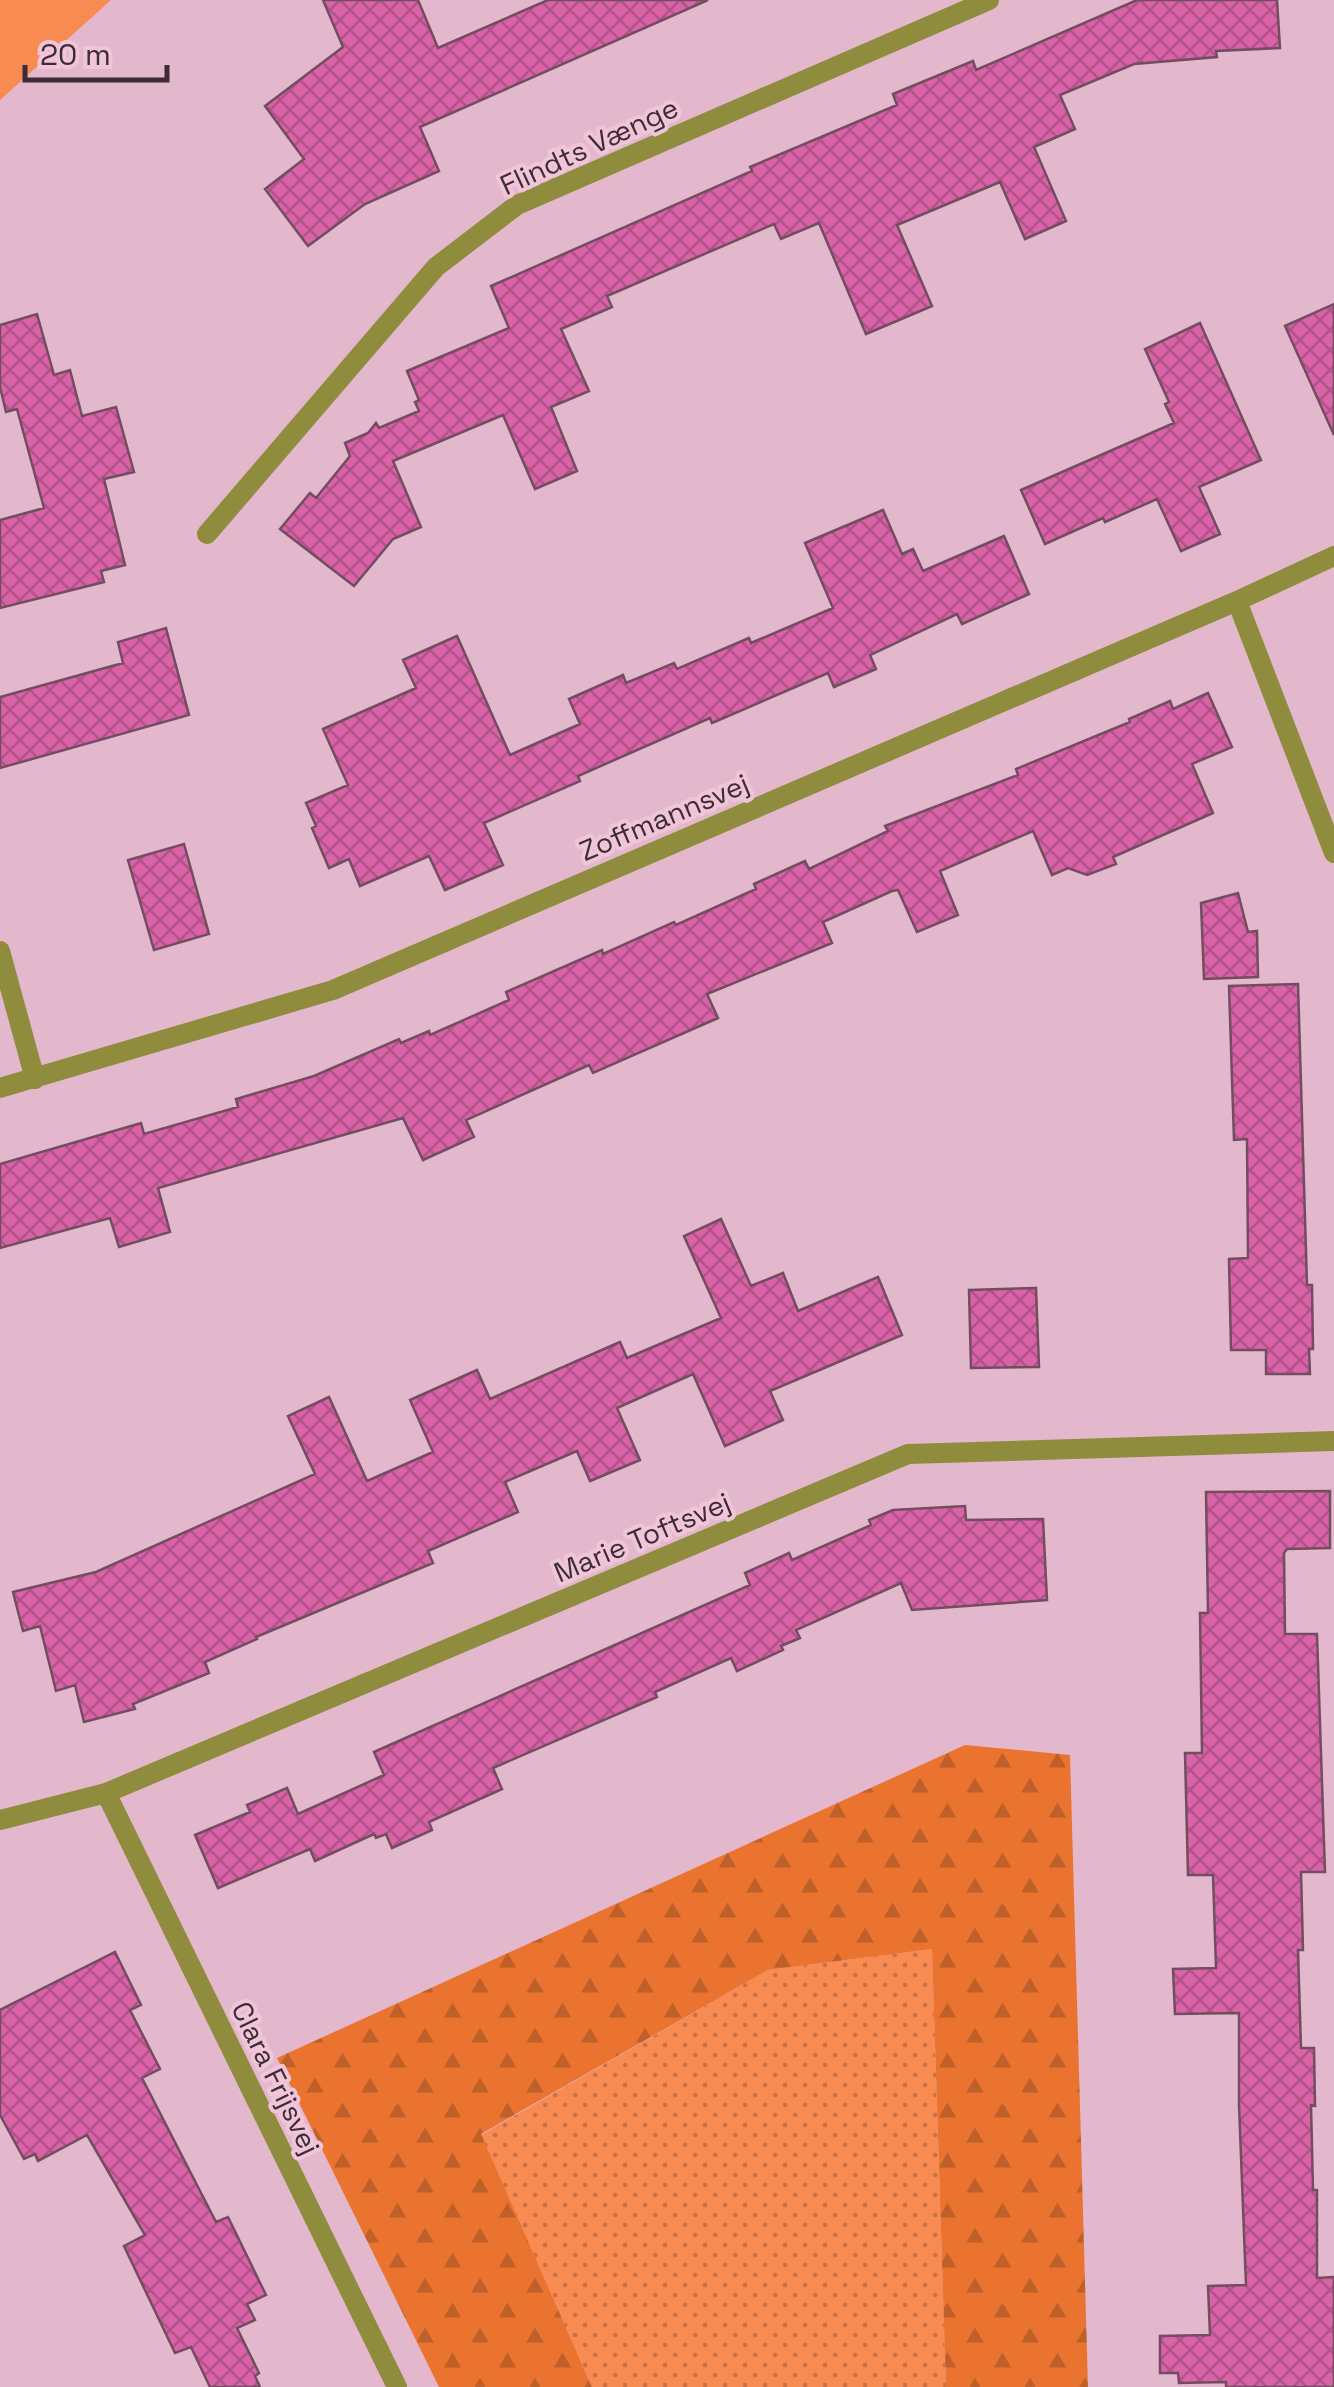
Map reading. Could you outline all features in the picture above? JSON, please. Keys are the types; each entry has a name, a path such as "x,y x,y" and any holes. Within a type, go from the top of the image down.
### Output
{"street":[{"name":"Flindts Vænge","path":"207,534 436,267 517,205 989,0"},
{"name":"Zoffmannsvej","path":"0,1088 332,990 1334,556"},
{"path":"1237,601 1334,853"},
{"path":"0,951 35,1078"},
{"name":"Marie Toftsvej","path":"0,1820 106,1793 908,1454 1334,1441"},
{"name":"Clara Frijsvej","path":"106,1793 398,2387"}],"shaded area":[{"path":"0,0 111,0 0,100"},
{"path":"932,1949 946,2387 592,2387 481,2135 768,1970"}],"green space":[{"path":"965,1745 1070,1755 1088,2387 946,2387 932,1949 768,1970 481,2134 592,2387 439,2387 277,2058"}],"building":[{"path":"323,0 418,0 438,48 548,0 708,0 420,127 439,171 365,204 308,246 265,189 304,159 265,106 343,47"},
{"path":"1137,0 1277,0 1280,48 1216,51 1217,57 1134,64 1060,95 1075,129 1034,147 1066,221 1025,239 1000,182 897,225 932,306 866,334 819,223 781,239 774,224 607,296 612,307 561,329 589,391 551,407 577,471 535,489 503,415 393,461 421,527 393,539 354,586 280,529 310,493 316,498 350,456 345,443 368,433 376,423 379,428 419,411 415,402 419,400 407,371 509,328 491,286 752,171 750,167 897,105 893,94 973,61 976,70"},
{"path":"1334,304 1334,435 1285,326"},
{"path":"37,314 54,375 70,370 82,416 116,407 134,472 104,479 125,565 101,571 104,582 0,608 0,520 44,508 17,409 6,412 0,387 0,325"},
{"path":"1200,323 1261,460 1199,487 1220,534 1181,551 1157,499 1045,544 1021,490 1174,423 1165,404 1169,402 1145,349"},
{"path":"883,510 902,554 913,549 923,571 1004,536 1029,594 962,624 957,614 870,655 876,669 834,687 828,673 712,723 710,718 578,776 580,781 484,823 503,865 445,890 429,856 360,886 349,859 329,868 306,803 348,785 323,729 416,688 403,660 457,636 510,755 580,724 569,699 623,675 626,683 674,663 677,669 833,608 805,543"},
{"path":"166,628 189,715 0,768 0,697 123,663 118,642"},
{"path":"1208,693 1232,747 1192,764 1213,813 1113,857 1116,864 1087,875 1068,868 1052,875 1033,831 940,871 958,915 917,932 898,890 823,922 832,943 707,994 718,1018 593,1073 589,1065 466,1120 474,1137 423,1160 403,1118 158,1188 170,1232 119,1247 110,1218 0,1248 0,1164 141,1123 144,1134 238,1107 236,1099 314,1076 399,1039 401,1043 429,1031 430,1035 509,1000 506,992 602,950 603,954 674,922 676,925 756,889 754,884 805,861 809,869 888,831 885,826 1018,775 1016,769 1130,722 1129,719 1170,701 1173,709"},
{"path":"184,844 209,934 154,950 128,860"},
{"path":"1238,893 1248,932 1257,931 1258,977 1204,979 1201,903"},
{"path":"1298,984 1307,1285 1312,1285 1313,1349 1309,1349 1310,1374 1266,1374 1266,1350 1231,1350 1229,1259 1248,1258 1247,1139 1234,1140 1229,986"},
{"path":"721,1219 751,1286 783,1273 798,1311 878,1277 902,1335 770,1391 783,1420 725,1446 693,1374 617,1408 640,1460 590,1481 577,1451 505,1482 518,1512 428,1551 433,1563 205,1662 209,1673 133,1704 135,1709 84,1722 75,1685 56,1691 40,1626 23,1631 13,1592 96,1572 315,1474 288,1416 329,1397 367,1481 433,1452 410,1400 477,1370 490,1399 620,1342 627,1358 721,1318 684,1236"},
{"path":"1036,1288 1039,1367 971,1368 969,1290"},
{"path":"1330,1491 1330,1548 1287,1549 1284,1553 1285,1634 1317,1634 1325,1872 1301,1872 1303,1950 1298,1950 1301,2048 1314,2048 1315,2106 1311,2105 1313,2190 1317,2190 1317,2278 1334,2277 1334,2387 1179,2383 1178,2373 1160,2373 1160,2336 1210,2335 1208,2286 1246,2285 1239,2013 1175,2014 1173,1969 1216,1968 1213,1875 1188,1875 1185,1753 1202,1753 1200,1613 1208,1613 1206,1492"},
{"path":"965,1506 966,1520 1043,1519 1047,1600 912,1610 901,1583 796,1630 800,1638 781,1646 783,1650 737,1671 731,1658 655,1692 657,1697 493,1768 502,1789 429,1822 432,1830 392,1848 386,1834 376,1838 374,1834 315,1861 310,1849 218,1888 195,1835 250,1812 247,1805 287,1788 298,1814 384,1775 374,1752 750,1585 745,1573 789,1553 792,1560 871,1525 869,1520 893,1510"},
{"path":"115,1952 141,2005 130,2010 160,2069 142,2078 216,2222 228,2217 266,2295 247,2304 255,2320 237,2328 259,2373 255,2376 260,2387 210,2387 191,2347 175,2353 124,2246 145,2235 87,2135 38,2161 35,2154 24,2159 0,2115 0,2010"}]}
